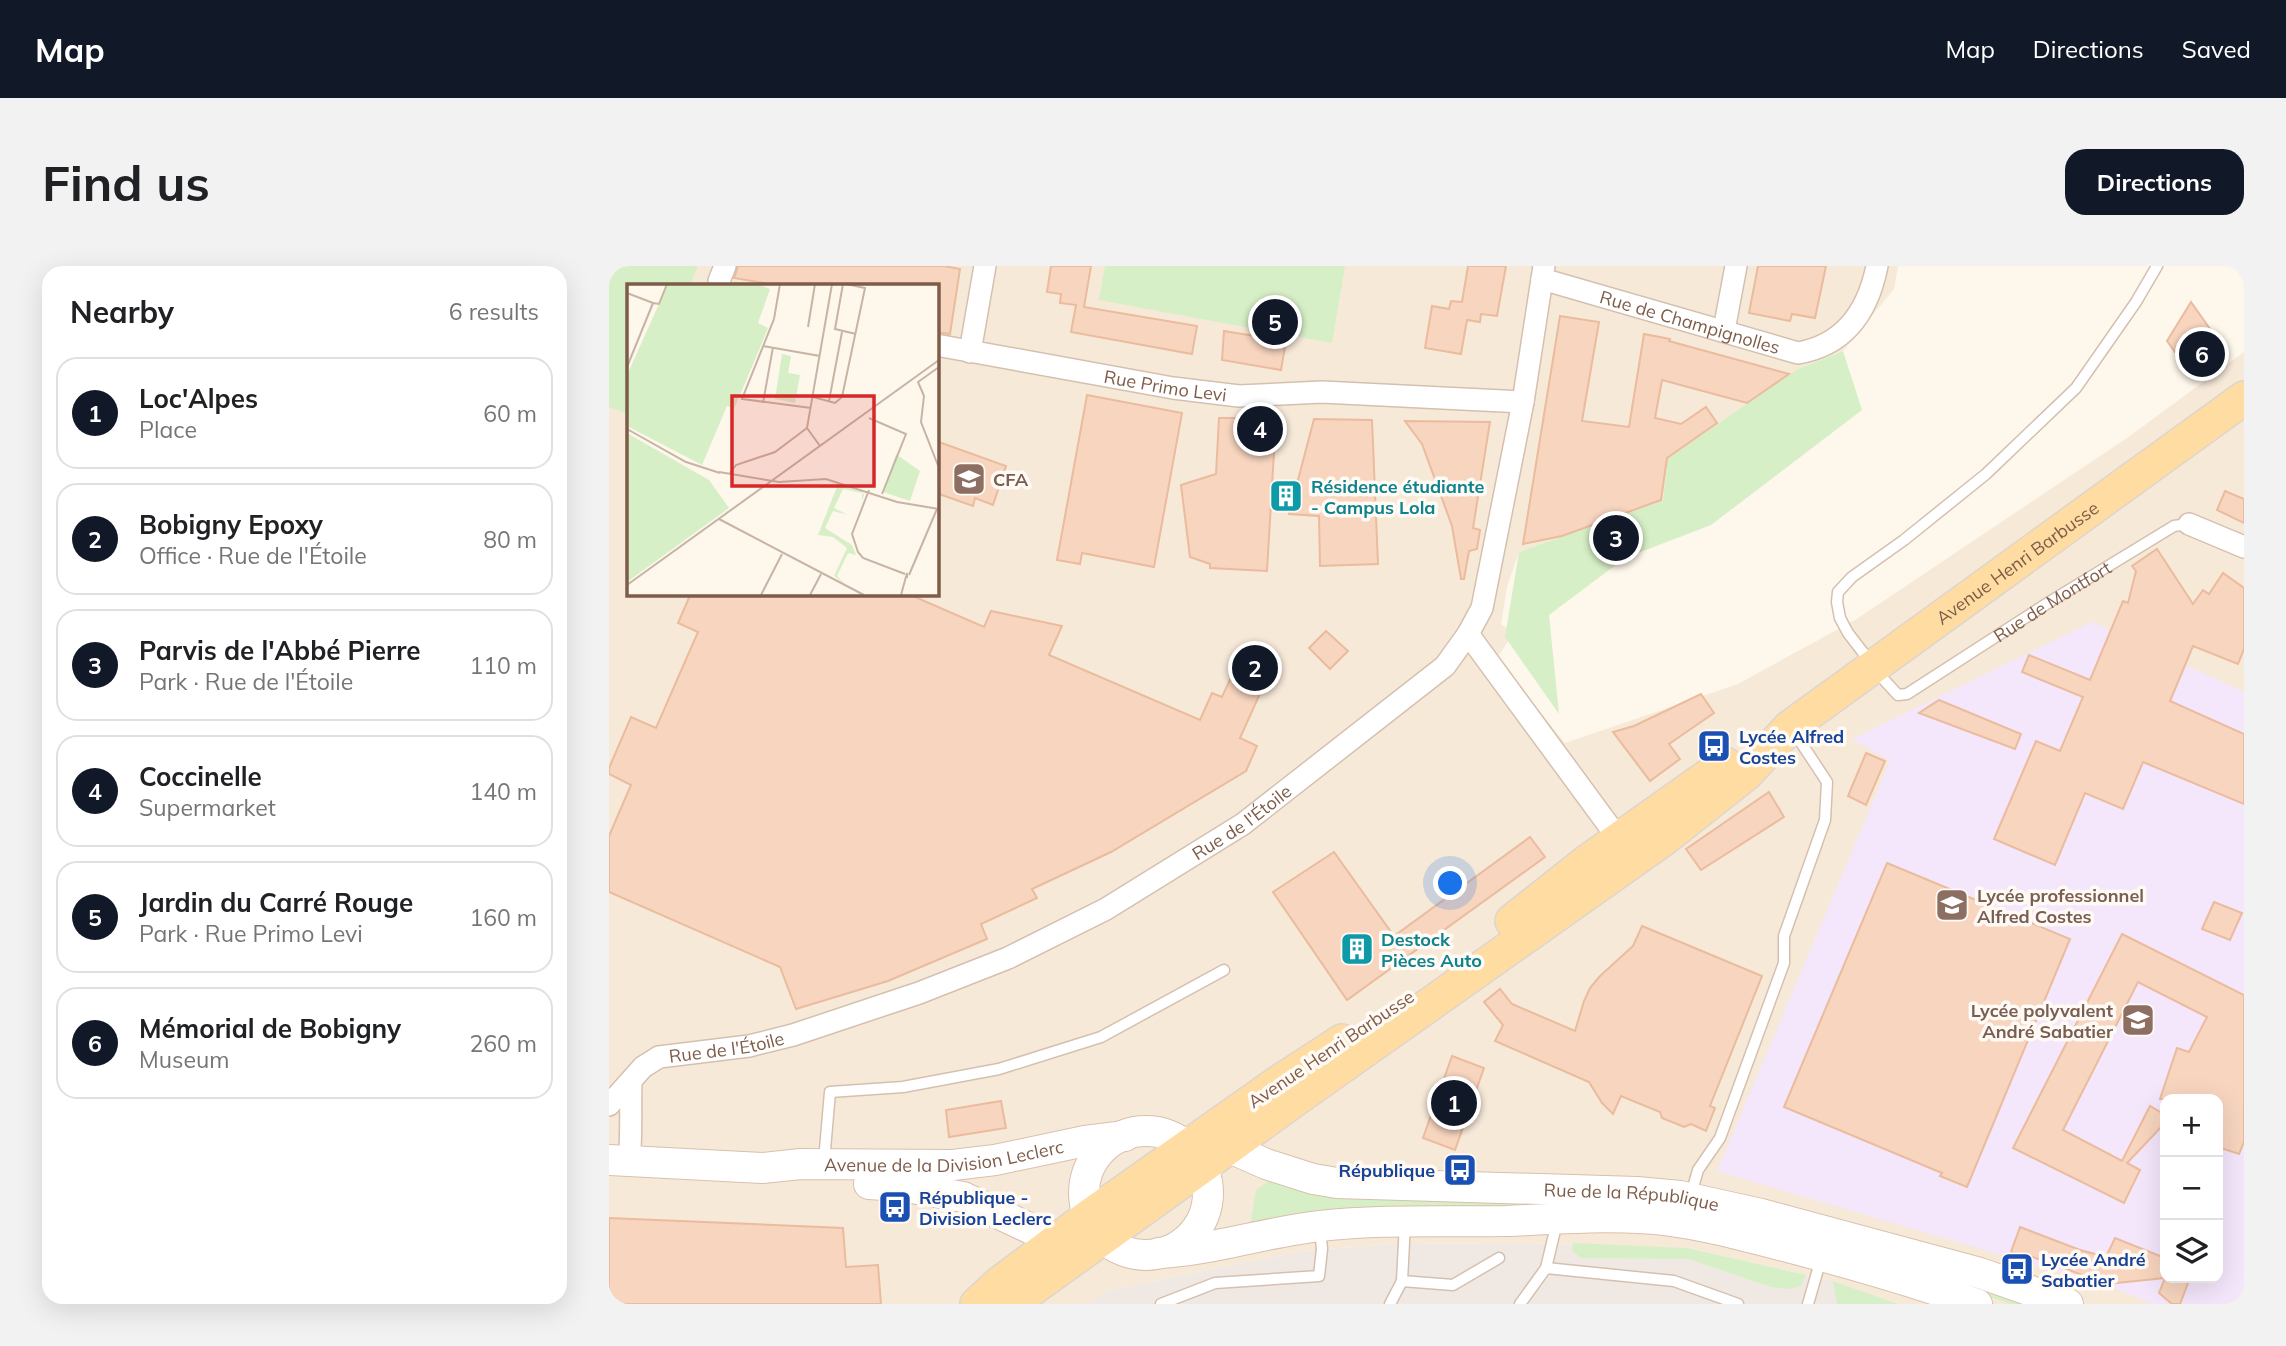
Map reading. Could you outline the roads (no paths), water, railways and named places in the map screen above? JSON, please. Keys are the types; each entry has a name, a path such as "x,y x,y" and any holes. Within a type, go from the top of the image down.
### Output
{"main road":[{"name":"Avenue Henri Barbusse","path":"1196,1157 1230,1148 1627,850 1759,739 1790,727 2244,398"},
{"name":"Avenue Henri Barbusse","path":"1011,1304 1096,1228 1196,1157 1279,1082 1481,946 1588,861 1627,850"},
{"name":"Avenue de la Division Leclerc","path":"619,1161 762,1168 801,1164 953,1165 1138,1134 1177,1138 1196,1157"},
{"path":"1096,1228 1083,1191 1090,1165 1106,1144 1125,1136"},
{"name":"Rue de la République","path":"1230,1148 1266,1164 1313,1179 1336,1183 1637,1192 1690,1198 1762,1214 1980,1273 2068,1304"},
{"path":"1159,1254 1183,1242 1201,1221 1206,1208 1208,1195 1196,1157"},
{"name":"Avenue de la Division Leclerc","path":"762,1168 797,1180 900,1185 963,1197 1057,1241"},
{"name":"Rue de la République","path":"1096,1228 1115,1247 1144,1255 1192,1251 1320,1226 1662,1220 1743,1236 1822,1256 1977,1304"},
{"name":"Avenue Henri Barbusse","path":"977,1304 1000,1283 1057,1241 1096,1228"}],"street":[{"path":"720,284 725,266"},
{"path":"970,352 985,266"},
{"path":"1724,330 1736,266"},
{"name":"Rue de Champignolles","path":"1543,273 1798,353 1816,350 1837,339 1861,312 1877,266"},
{"name":"Rue de l'Étoile","path":"609,1105 643,1067 659,1057 749,1046 793,1035 919,993 1008,958 1106,909 1243,824 1445,666 1468,634 1482,608 1523,402 1543,273"},
{"name":"Rue Primo Levi","path":"938,345 1173,388 1239,396 1322,392 1523,402"},
{"name":"Rue de Montfort","path":"2189,524 2244,547"},
{"path":"1468,634 1627,850"},
{"path":"619,1161 632,1138 629,1113 631,1082"}],"lane":[{"path":"1874,666 1844,625 1837,602 1838,592 1852,577 1904,540 1986,474 2076,388 2136,302 2157,266"},
{"name":"Rue de Montfort","path":"1874,666 1898,695 1907,694 2173,526 2189,524"},
{"path":"1690,1198 1698,1170 1720,1138 1784,963 1784,936 1825,820 1827,782 1790,727"},
{"path":"824,1164 830,1092 903,1087 999,1069 1101,1037 1224,970"},
{"path":"1520,1304 1546,1268 1557,1220"},
{"path":"1389,1304 1402,1281 1405,1223"},
{"path":"1161,1304 1215,1283 1319,1276 1322,1250 1320,1226"},
{"path":"1808,1304 1822,1256"},
{"path":"1402,1281 1453,1285 1499,1258"},
{"path":"1546,1268 1674,1281 1738,1304"}],"place":[{"name":"Jardin du Carré Rouge","path":"1275,322"},
{"name":"Mémorial de Bobigny","path":"2202,354"},
{"name":"Coccinelle","path":"1260,429"},
{"name":"CFA","path":"969,479"},
{"name":"Résidence étudiante - Campus Lola","path":"1286,496"},
{"name":"Parvis de l'Abbé Pierre","path":"1616,538"},
{"name":"Bobigny Epoxy","path":"1255,668"},
{"name":"Lycée Alfred Costes","path":"1714,746"},
{"name":"Lycée professionnel Alfred Costes","path":"1952,905"},
{"name":"Destock Pièces Auto","path":"1357,949"},
{"name":"Lycée polyvalent André Sabatier","path":"2138,1020"},
{"name":"Loc'Alpes","path":"1454,1103"},
{"name":"République","path":"1460,1170"},
{"name":"République - Division Leclerc","path":"895,1207"},
{"name":"Lycée André Sabatier","path":"2017,1269"}]}
